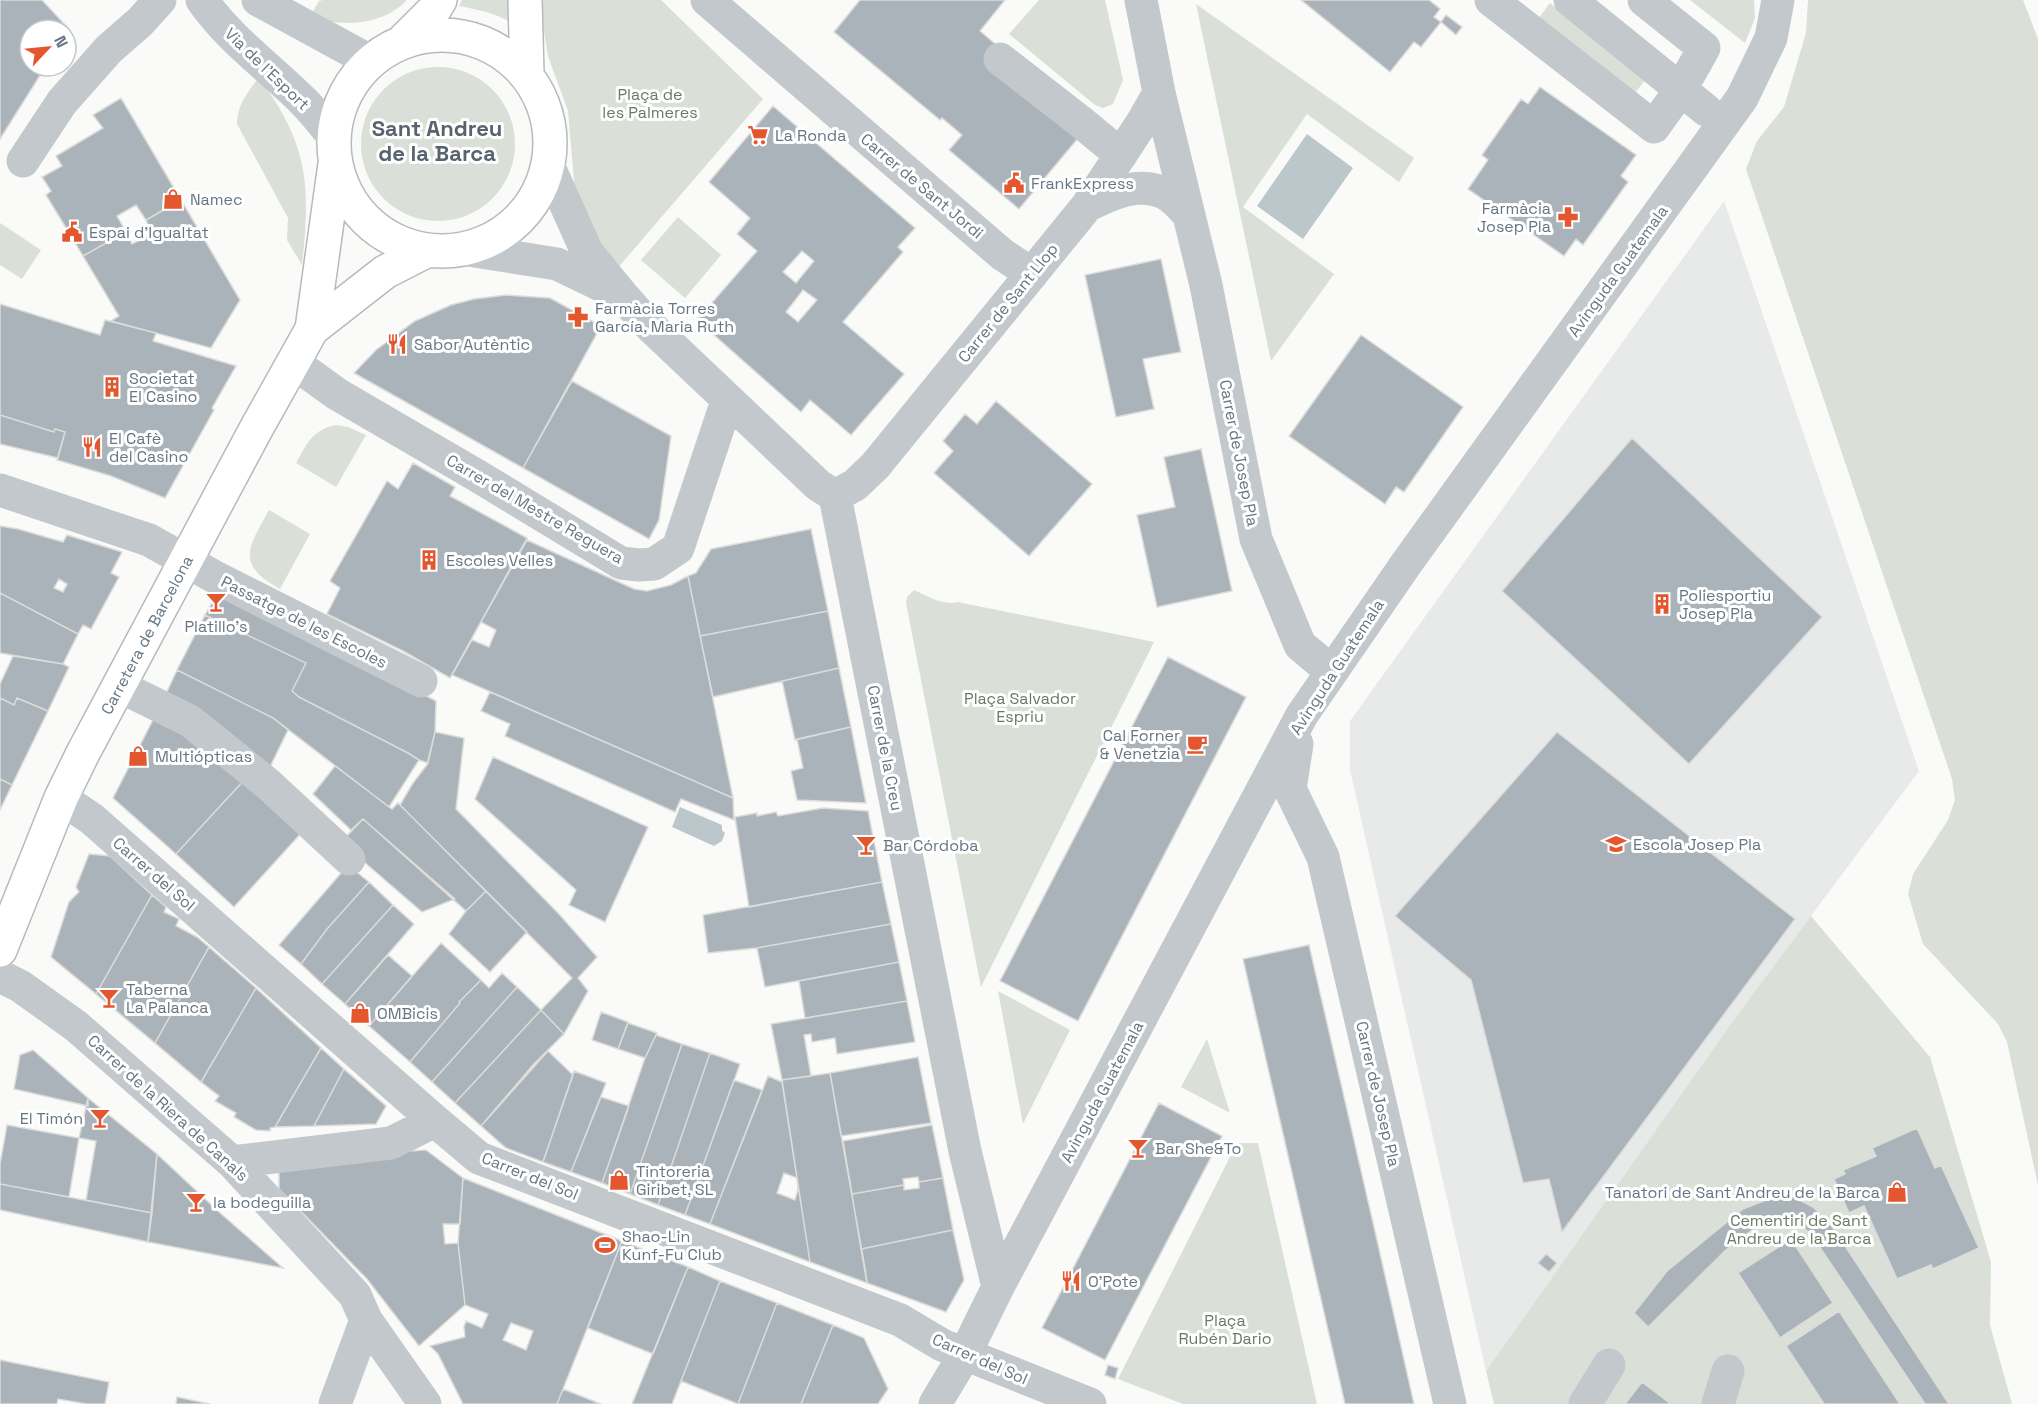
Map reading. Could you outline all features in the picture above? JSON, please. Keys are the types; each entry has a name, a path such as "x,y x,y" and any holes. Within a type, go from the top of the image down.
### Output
{"main road":[{"path":"404,40 434,10 440,0"},
{"path":"525,0 527,73"},
{"path":"334,150 349,199 370,224 396,242 426,251 462,249 488,242 516,224 537,198 549,167 551,134 543,101 527,73 502,51 472,38 436,34 404,40"},
{"name":"Carretera de Barcelona","path":"1,939 61,798 256,429 312,329 339,108 351,82 370,61 386,49 404,40"},
{"name":"Carretera de Barcelona","path":"312,329 385,272 426,251"}],"street":[{"path":"22,161 62,102 109,49 140,22 159,0"},
{"name":"Via de l'Esport","path":"202,0 245,50 305,103 334,150"},
{"path":"258,0 370,61"},
{"name":"Carrer de Sant Jordi","path":"707,0 1003,255 1032,274"},
{"name":"Carrer de Josep Pla","path":"1141,0 1159,93 1206,285 1256,539 1300,645 1331,671"},
{"path":"1491,0 1654,127 1681,89 1704,48 1644,0"},
{"path":"1570,0 1706,110"},
{"name":"Avinguda Guatemala","path":"935,1404 965,1354 998,1287 1275,792 1302,715 1406,564 1742,98 1771,38 1778,0"},
{"path":"1000,59 1120,155"},
{"name":"Carrer de Sant Llop","path":"835,496 855,485 875,466 1088,206 1159,93"},
{"path":"549,167 588,252 622,295 646,322 727,400 818,485 835,496"},
{"path":"1088,206 1116,191 1143,187 1169,196 1189,215"},
{"path":"462,249 557,264 622,295"},
{"name":"Carrer del Mestre Reguera","path":"294,363 337,394 621,562 639,565 654,564 678,548 727,400"},
{"name":"Passatge de les Escoles","path":"0,490 148,540 421,681"},
{"name":"Carrer de la Creu","path":"835,496 965,1151 998,1287"},
{"path":"119,686 190,721 268,784 349,858"},
{"name":"Carrer de Josep Pla","path":"1275,792 1323,857 1450,1404"},
{"name":"Carrer del Sol","path":"61,798 92,819 435,1122 479,1158 900,1320 942,1345 1090,1404"},
{"name":"Carrer de la Riera de Canals","path":"0,976 20,986 76,1026 231,1161 355,1295 366,1320 425,1404"},
{"path":"231,1161 391,1143 435,1122"},
{"path":"335,1404 366,1320"},
{"path":"1585,1404 1609,1365"},
{"path":"1718,1404 1728,1371"}],"shaded area":[{"path":"1307,134 1353,168 1303,239 1257,206"},
{"name":"Escola Josep Pla","path":"1724,201 1919,771 1735,1018 1486,1371 1350,770 1350,721"},
{"path":"680,807 722,825 725,833 722,841 714,846 672,827"}],"green space":[{"path":"407,0 397,9 373,20 348,23 309,18 319,1"},
{"path":"462,0 518,0 518,27 497,16 459,6"},
{"name":"Plaça de les Palmeres","path":"541,0 661,0 763,99 616,270 600,250 575,192 568,111 548,56"},
{"path":"1039,0 1105,0 1123,80 1113,104 1103,108 1095,105 1009,34"},
{"path":"1690,0 1754,0 1755,18 1745,43"},
{"path":"1808,0 2023,0 2038,39 2038,1185 2007,1042 1998,1024 1923,944 1908,894 1913,874 1948,820 1955,800 1952,779 1746,169 1757,141 1784,107 1806,33"},
{"path":"1550,3 1645,80 1632,97 1535,23"},
{"path":"1196,4 1414,158 1399,182 1307,114 1243,207 1334,274 1271,361"},
{"path":"438,67 468,72 493,89 510,114 515,144 510,174 493,199 468,216 438,221 408,216 383,199 366,174 361,144 366,114 383,89 408,72"},
{"path":"259,77 288,124 297,145 302,166 306,211 302,265 287,240 288,218 237,124 241,105"},
{"path":"678,217 721,255 685,298 641,260"},
{"path":"0,223 41,250 22,279 0,265"},
{"path":"335,425 348,427 366,435 336,487 296,463 315,435"},
{"path":"269,510 310,534 280,589 265,580 251,563 252,545"},
{"name":"Plaça Salvador Espriu","path":"914,590 941,602 958,602 1154,642 981,987 906,603 907,597"},
{"name":"Cementiri de Sant Andreu de la Barca","path":"1811,916 1930,1057 1991,1262 1990,1325 2012,1404 1494,1404 1486,1371 1735,1018"},
{"path":"998,991 1070,1030 1023,1124"},
{"path":"1207,1039 1230,1113 1181,1087"},
{"name":"Plaça Rubén Dario","path":"1237,1143 1258,1143 1317,1404 1183,1404 1118,1379"}],"building":[{"path":"0,0 42,0 59,18 18,18 18,78 38,78 0,139"},
{"path":"860,0 1005,0 980,31 1000,48 1079,137 1019,209 949,150 962,135 942,118 940,120 834,32"},
{"path":"1301,0 1429,0 1440,9 1434,17 1441,22 1421,47 1414,42 1390,72"},
{"path":"1446,15 1462,27 1456,35 1441,22"},
{"path":"1540,87 1636,155 1621,176 1628,182 1583,245 1576,239 1564,256 1468,189 1488,160 1482,155 1521,99 1528,104"},
{"path":"121,98 181,200 146,220 136,205 117,216 126,232 83,256 46,195 51,191 42,177 62,166 56,156 103,128 93,115"},
{"path":"773,106 915,228 898,247 903,252 843,322 904,374 851,435 810,400 801,412 697,320 757,251 737,234 750,218 709,182","holes":["802,251 814,261 796,283 783,272","803,290 817,300 798,322 786,312"]},
{"path":"181,200 240,300 211,348 111,321 119,316 83,256 126,232 132,244 152,234 146,220"},
{"path":"1161,259 1181,352 1143,359 1154,409 1116,417 1085,275"},
{"path":"506,295 550,298 601,326 523,468 354,373 376,350 415,321 451,305"},
{"name":"Societat El Casino","path":"0,304 100,335 105,320 156,333 153,341 236,366 165,498 111,476 57,460 65,432 55,429 54,432 0,415"},
{"path":"1361,335 1463,407 1404,492 1396,487 1385,504 1289,436"},
{"path":"572,381 671,436 659,520 649,539 523,468"},
{"path":"996,401 1092,484 1029,556 934,473 953,451 943,441 965,414 977,424"},
{"path":"0,415 54,432 55,429 65,432 58,458 0,444"},
{"name":"Poliesportiu Josep Pla","path":"1632,438 1822,617 1689,764 1502,591"},
{"path":"1201,449 1232,591 1157,607 1137,515 1175,507 1164,457"},
{"name":"Escoles Velles","path":"413,463 455,487 450,496 527,538 450,678 403,651 327,614 340,588 330,581 387,481 398,489"},
{"path":"0,526 63,542 67,535 122,552 111,573 119,577 91,629 83,625 78,634 0,593","holes":["59,579 67,584 63,592 54,588"]},
{"path":"811,529 828,611 700,636 688,576 696,573 711,549"},
{"path":"527,540 634,589 647,591 671,585 688,576 733,798 452,675 472,640 489,647 496,630 481,622"},
{"path":"220,589 436,701 435,732 428,763 299,697 292,691 306,663 205,615"},
{"path":"0,593 78,634 63,664 0,653"},
{"path":"828,611 839,668 713,697 700,636"},
{"path":"205,615 306,663 292,691 299,697 419,760 389,807 273,718 177,670"},
{"path":"13,656 69,667 48,711 17,698 14,705 0,698 0,684"},
{"path":"1168,657 1246,697 1078,1021 1000,981"},
{"path":"839,668 851,727 795,740 782,681"},
{"path":"177,670 273,718 288,730 268,771 165,696"},
{"path":"490,692 733,798 734,820 681,799 675,812 505,736 510,724 481,711"},
{"path":"0,698 14,705 17,698 48,711 12,785 0,779"},
{"path":"156,714 246,778 176,854 113,798"},
{"path":"851,727 866,803 797,800 791,771 803,768 797,739"},
{"path":"435,732 464,738 456,809 558,913 597,957 578,978 588,991 564,1034 541,1010 572,978 400,805 427,765"},
{"path":"1557,732 1795,919 1562,1232 1549,1179 1523,1183 1471,980 1395,916"},
{"path":"493,757 648,827 605,922 569,905 576,890 475,799"},
{"path":"335,766 392,809 398,803 486,891 466,911 363,819 351,830 313,794"},
{"path":"246,778 304,830 234,907 176,854"},
{"path":"0,779 12,785 0,810"},
{"path":"823,808 868,811 882,882 749,907 735,817 776,812 778,816"},
{"path":"363,819 455,899 422,912 341,842"},
{"path":"89,854 110,856 152,895 96,994 51,957 69,902 79,892 76,887"},
{"path":"348,865 369,882 327,929 301,964 279,945"},
{"path":"369,882 393,905 322,984 301,964 327,929"},
{"path":"882,882 891,924 757,948 708,953 703,915"},
{"path":"486,891 527,932 490,972 449,934 466,911"},
{"path":"152,895 166,907 164,912 179,919 176,926 197,937 209,947 155,1043 96,994"},
{"path":"393,905 414,924 345,1004 322,984"},
{"path":"891,924 899,962 765,987 757,948"},
{"path":"441,943 481,980 459,1002 410,1062 369,1026"},
{"path":"1309,945 1414,1404 1345,1404 1243,959"},
{"path":"209,947 256,988 201,1082 155,1043"},
{"path":"388,955 412,976 369,1026 345,1004"},
{"path":"899,962 907,1001 805,1018 799,981"},
{"path":"502,973 517,987 432,1082 410,1062 459,1002 481,980 489,988"},
{"path":"517,987 541,1010 455,1103 432,1082"},
{"path":"256,988 321,1048 275,1127 270,1128 270,1131 256,1130 234,1117 236,1113 215,1101 219,1096 201,1082"},
{"path":"907,1001 915,1042 837,1054 835,1038 812,1042 811,1034 804,1035 811,1076 782,1080 771,1024"},
{"path":"541,1010 564,1034 533,1065 481,1126 455,1103"},
{"path":"601,1012 628,1022 618,1049 592,1040"},
{"path":"628,1023 657,1033 645,1058 618,1049"},
{"path":"656,1035 682,1044 630,1194 602,1183 645,1058"},
{"path":"682,1044 710,1053 658,1205 630,1194"},
{"path":"321,1048 344,1069 314,1126 275,1127"},
{"path":"33,1050 88,1098 88,1106 14,1089 20,1055"},
{"path":"548,1051 573,1075 543,1162 506,1148 481,1126"},
{"path":"710,1053 740,1064 685,1215 658,1205"},
{"path":"918,1057 931,1123 841,1136 830,1073"},
{"path":"344,1069 386,1106 376,1124 314,1126"},
{"path":"574,1071 606,1083 571,1172 543,1162"},
{"path":"830,1073 867,1283 810,1262 782,1080"},
{"path":"768,1076 782,1082 797,1178 784,1173 777,1193 795,1200 798,1189 797,1179 810,1262 710,1224"},
{"path":"734,1080 762,1090 710,1224 685,1215"},
{"path":"601,1097 629,1106 602,1183 571,1172"},
{"path":"88,1098 157,1154 152,1213 86,1200 96,1141 79,1138"},
{"path":"1159,1103 1222,1136 1105,1360 1042,1328"},
{"path":"7,1125 79,1138 69,1197 0,1184 0,1164"},
{"path":"932,1125 943,1178 919,1182 918,1177 903,1179 904,1185 852,1194 843,1141"},
{"name":"Tanatori de Sant Andreu de la Barca","path":"1917,1128 1935,1168 1941,1165 1979,1248 1933,1269 1931,1265 1897,1279 1864,1206 1849,1213 1834,1179 1845,1174 1843,1170 1876,1156 1872,1148"},
{"path":"426,1150 463,1178 460,1224 443,1224 445,1244 458,1243 465,1305 419,1346 367,1279 279,1189 279,1159"},
{"path":"157,1154 219,1212 283,1268 148,1242"},
{"path":"463,1178 622,1241 557,1404 463,1404 438,1354 430,1346 465,1337 466,1321 482,1328 488,1314 465,1305 458,1243","holes":["511,1323 533,1331 526,1350 503,1340"]},
{"path":"943,1178 953,1230 861,1249 852,1194 904,1185 904,1190 919,1188 919,1182"},
{"path":"0,1184 152,1213 148,1242 0,1210"},
{"path":"1792,1196 1813,1207 1830,1223 1949,1404 1925,1404 1813,1237 1794,1217 1765,1220 1726,1250 1648,1327 1634,1313 1667,1271 1743,1209 1766,1200"},
{"path":"953,1230 964,1280 946,1312 867,1283 861,1249"},
{"path":"1791,1239 1833,1303 1780,1338 1738,1273"},
{"path":"622,1241 688,1267 653,1354 588,1328"},
{"path":"1546,1254 1557,1263 1549,1272 1538,1263"},
{"path":"688,1267 720,1281 672,1404 632,1404"},
{"path":"720,1281 777,1303 738,1404 681,1381"},
{"path":"777,1303 833,1325 801,1404 738,1404"},
{"path":"1839,1311 1900,1404 1824,1404 1786,1346"},
{"path":"833,1325 864,1338 888,1389 878,1404 801,1404"},
{"path":"0,1360 109,1382 105,1404 87,1404 58,1399 57,1404 0,1404"},
{"path":"1108,1365 1118,1368 1115,1379 1105,1375"},
{"path":"1642,1382 1671,1404 1625,1404"},
{"path":"563,1389 601,1404 557,1404"},
{"path":"177,1397 210,1404 176,1404"}],"place":[{"name":"La Ronda","path":"758,135"},
{"name":"FrankExpress","path":"1014,183"},
{"name":"Namec","path":"173,199"},
{"name":"Farmàcia Josep Pla","path":"1568,217"},
{"name":"Espai d'Igualtat","path":"72,232"},
{"name":"Farmàcia Torres García, Maria Ruth","path":"578,317"},
{"name":"Sabor Autèntic","path":"397,344"},
{"name":"Societat El Casino","path":"112,387"},
{"name":"El Cafè del Casino","path":"92,447"},
{"name":"Escoles Velles","path":"429,560"},
{"name":"Platillo's","path":"216,602"},
{"name":"Poliesportiu Josep Pla","path":"1662,604"},
{"name":"Cal Forner & Venetzia","path":"1197,744"},
{"name":"Multiópticas","path":"138,756"},
{"name":"Escola Josep Pla","path":"1616,844"},
{"name":"Bar Córdoba","path":"866,845"},
{"name":"Taberna La Palanca","path":"109,998"},
{"name":"OMBicis","path":"360,1013"},
{"name":"El Timón","path":"100,1118"},
{"name":"Bar She&To","path":"1138,1148"},
{"name":"Tintoreria Giribet, SL","path":"619,1180"},
{"name":"Tanatori de Sant Andreu de la Barca","path":"1897,1192"},
{"name":"la bodeguilla","path":"196,1202"},
{"name":"Shao-Lin Kunf-Fu Club","path":"605,1245"},
{"name":"O'Pote","path":"1071,1281"}],"district":[{"name":"Sant Andreu de la Barca","path":"437,140"}]}
